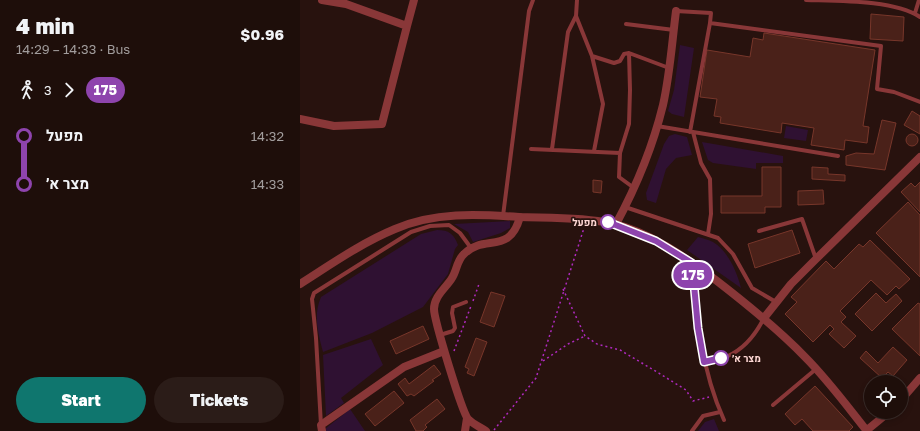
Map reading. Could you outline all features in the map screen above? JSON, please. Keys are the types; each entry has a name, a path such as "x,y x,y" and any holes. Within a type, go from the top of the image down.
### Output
{"street":[{"path":"322,0 346,4 407,26"},
{"path":"300,119 334,126 382,124 414,0"},
{"path":"616,224 635,188 657,126 670,68 676,11"},
{"path":"764,318 776,302 816,259 920,157"},
{"path":"300,284 376,237 408,224 432,217 503,216 616,224 656,241 692,263 764,318 816,368 867,431 881,419"},
{"path":"465,431 467,418 440,336 435,314 435,302 453,278 462,255 471,248 506,239 517,229 520,217"},
{"path":"322,428 404,366 445,353"},
{"path":"908,392 920,378"},
{"path":"467,418 486,431"}],"lane":[{"path":"503,216 529,11 533,0"},
{"path":"552,149 568,32 576,16 577,0"},
{"path":"806,0 887,2 899,4 915,13 920,18"},
{"path":"915,13 919,0"},
{"path":"676,11 711,13 692,132 701,164 710,179 710,214 708,234"},
{"path":"576,16 592,56 603,104 594,151"},
{"path":"710,23 881,46 877,89 894,92 920,102"},
{"path":"626,24 674,30"},
{"path":"592,56 614,63 620,61 624,54 628,53 670,68"},
{"path":"628,53 630,124 620,153 619,177 635,188"},
{"path":"657,126 838,156"},
{"path":"531,149 620,153"},
{"path":"625,207 718,238 727,246 752,288 776,302"},
{"path":"759,231 802,219 816,259"},
{"path":"322,428 312,299 314,293 410,232 422,228 449,225 460,233 471,248"},
{"path":"692,263 698,328 704,362 713,396 724,420"},
{"path":"440,336 453,331 455,328 452,313 453,307 466,302"},
{"path":"704,362 726,357 746,344 764,318"},
{"path":"773,405 816,368"},
{"path":"692,431 703,416 720,412"}],"path":[{"path":"493,431 536,378 543,361 563,289 586,221"},
{"path":"445,353 453,354 479,284"},
{"path":"563,289 585,336 597,344 620,350 657,372 686,390 693,401 713,396"},
{"path":"543,361 568,344 585,336"}],"shaded area":[{"path":"680,45 694,48 684,117 672,114 668,111 674,90"},
{"path":"786,126 808,130 806,141 784,138"},
{"path":"675,134 687,137 692,155 676,158 666,169 656,203 647,200 646,193 664,144 669,136"},
{"path":"702,142 783,156 783,163 756,163 756,169 713,163 708,160"},
{"path":"510,221 510,228 501,233 473,242 468,232 454,224"},
{"path":"437,230 450,233 455,238 458,245 455,249 448,274 423,307 372,333 323,352 317,324 317,311 321,297 421,234"},
{"path":"698,237 713,242 723,251 731,262 741,288 687,250"},
{"path":"371,339 383,365 341,398 344,403 326,416 323,355"},
{"path":"350,409 365,431 325,431 325,429"},
{"path":"714,419 719,431 698,431 705,422"}],"building":[{"path":"871,14 904,17 903,41 870,39"},
{"path":"764,33 875,50 863,126 869,127 867,143 845,140 844,150 811,145 814,128 782,123 781,133 720,123 721,117 714,116 717,99 700,97 707,50 750,57 753,38 763,40"},
{"path":"912,111 920,116 920,134 904,125"},
{"path":"882,120 896,123 885,170 846,165 846,156 856,153 874,154"},
{"path":"910,134 914,134 918,140 914,146 910,146 906,142 906,138"},
{"path":"762,167 781,167 781,207 765,207 765,213 721,213 721,196 762,196"},
{"path":"812,167 828,168 828,174 845,175 845,181 812,179"},
{"path":"593,180 602,181 601,193 593,192"},
{"path":"920,182 920,212 901,192 911,183 915,187"},
{"path":"823,190 824,204 798,205 798,191"},
{"path":"908,202 920,215 920,277 876,233"},
{"path":"792,230 800,253 755,268 748,244"},
{"path":"870,240 910,279 899,289 896,286 887,295 871,280 840,311 846,317 841,322 856,336 844,348 829,334 834,329 830,325 813,342 785,314 797,302 791,297 826,261 834,269 859,244 863,247"},
{"path":"491,292 505,296 494,327 480,322"},
{"path":"876,293 886,303 896,294 902,301 872,331 855,314"},
{"path":"918,303 920,304 920,356 892,329"},
{"path":"423,326 429,339 396,354 390,341"},
{"path":"476,338 487,342 474,376 467,373 469,369 465,367"},
{"path":"893,347 907,360 894,375 888,372 885,375 879,375 860,358 866,351 878,363"},
{"path":"434,365 441,374 414,396 411,394 407,396 398,384 405,378 409,384"},
{"path":"815,386 853,427 849,431 813,431 802,419 795,425 785,414"},
{"path":"394,391 404,403 375,426 365,414"},
{"path":"437,399 445,409 425,425 427,427 423,431 416,431 410,420"}],"bus line":[{"name":"175","path":"608,222 656,241 692,263 698,328 704,362 721,358"}],"place":[{"name":"מפעל","path":"608,222"},
{"name":"מצר א׳","path":"721,358"}]}
